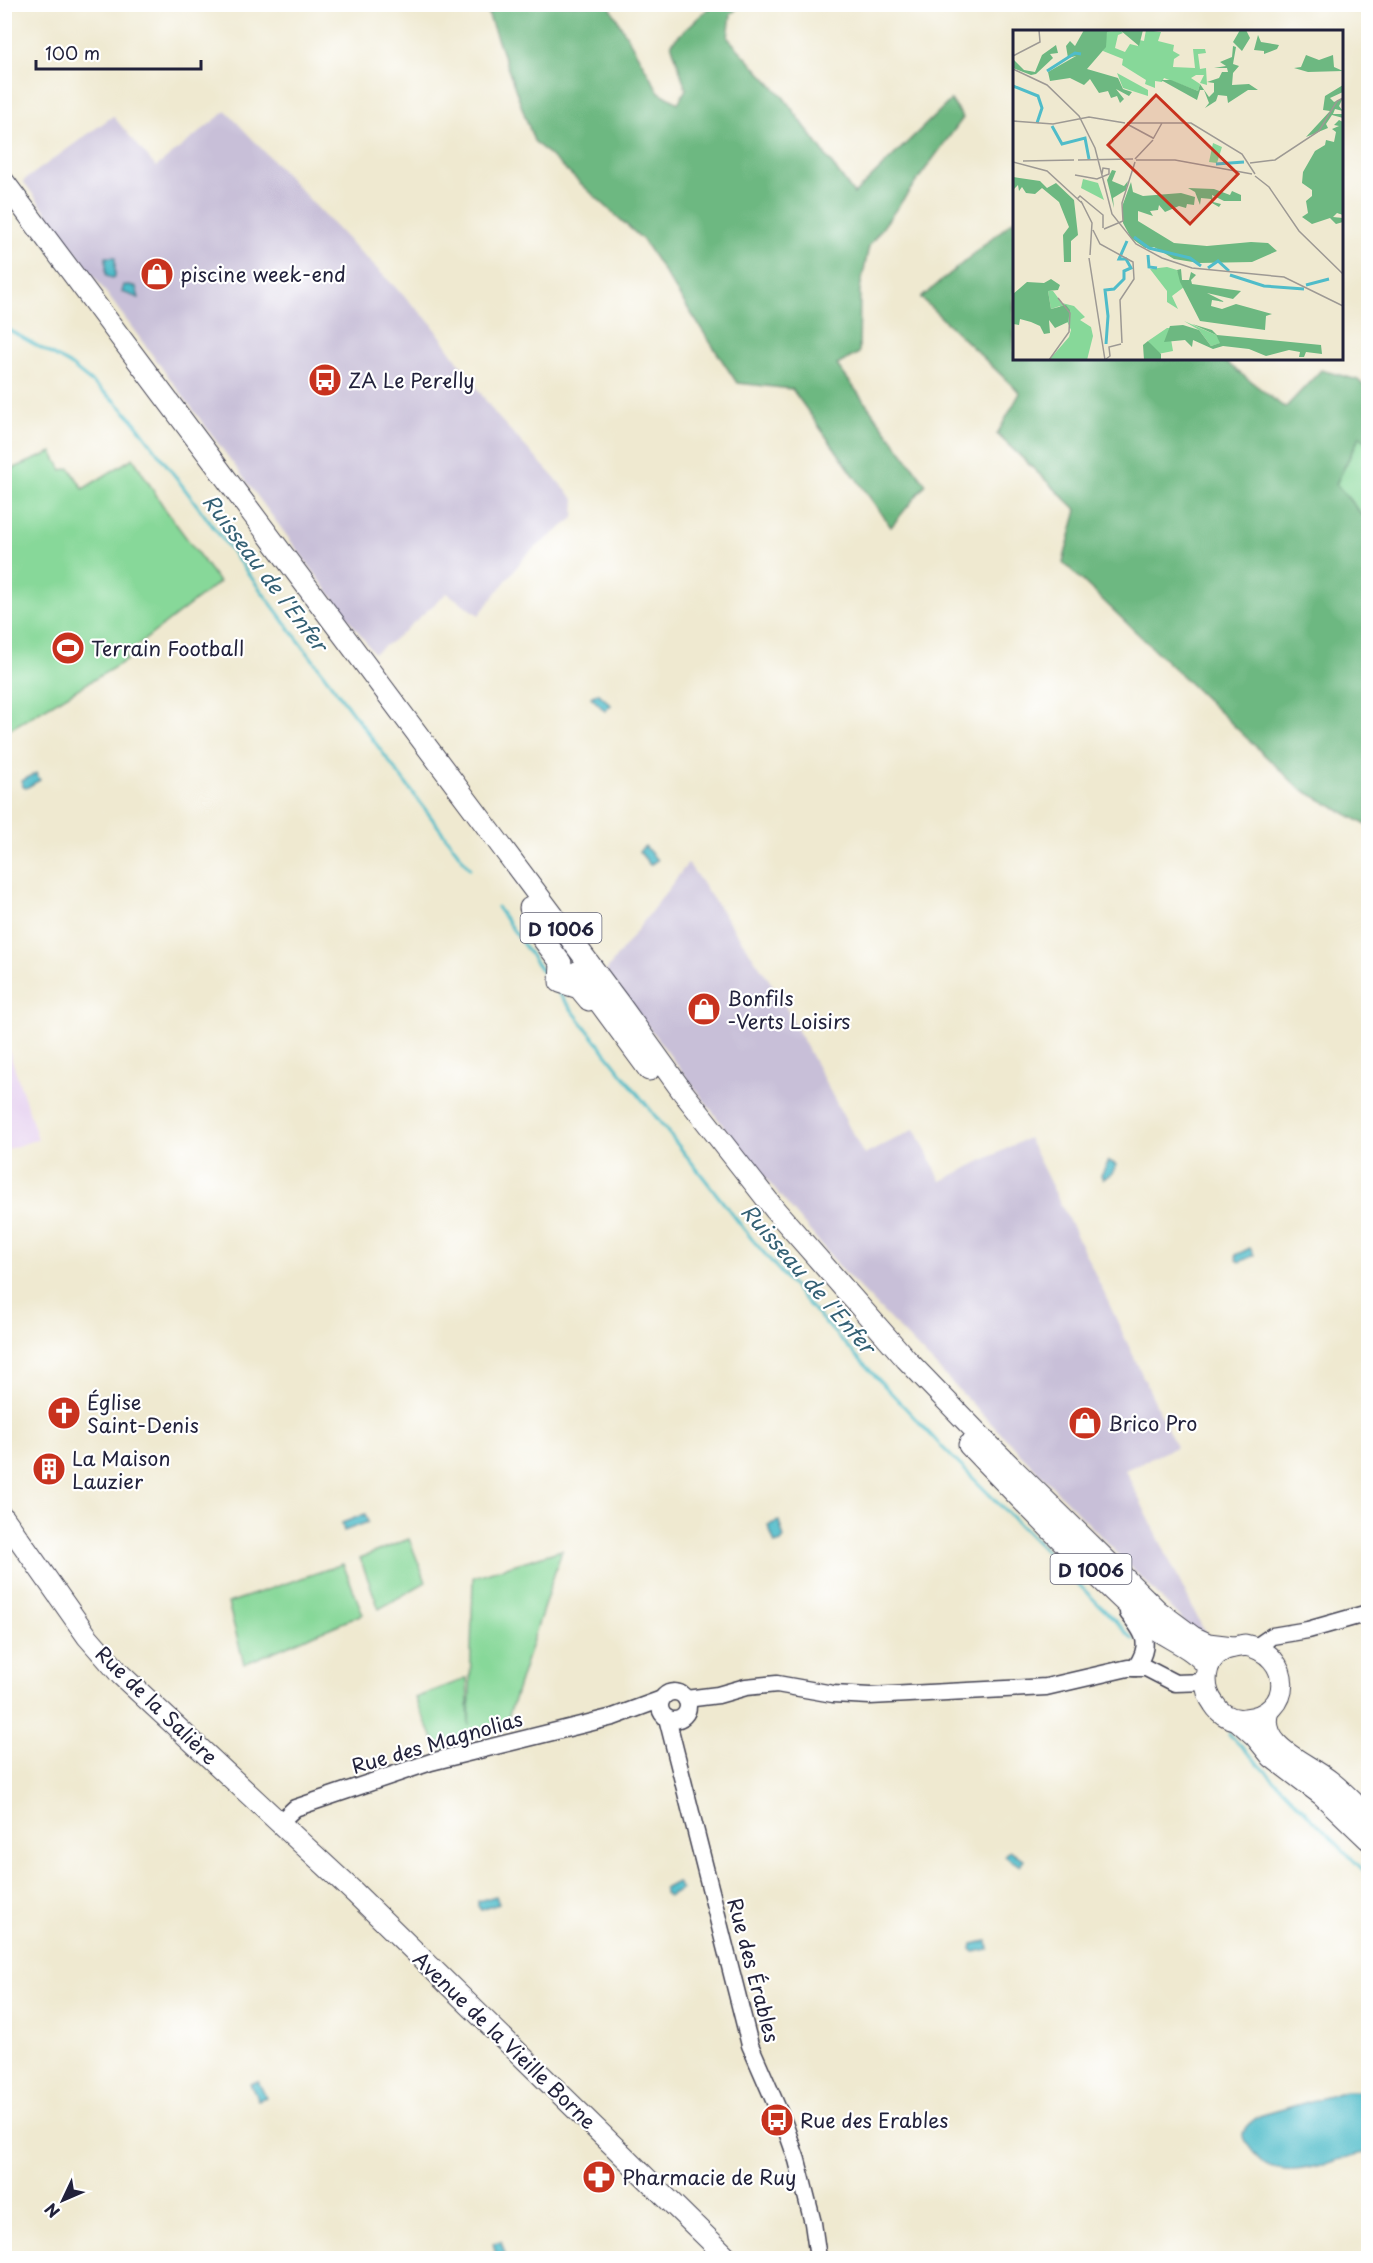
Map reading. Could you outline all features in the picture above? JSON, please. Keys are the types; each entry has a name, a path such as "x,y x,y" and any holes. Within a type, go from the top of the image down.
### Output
{"main road":[{"name":"D 1006","path":"4,182 618,1002 682,1091 776,1211 906,1359 995,1451 1158,1611 1193,1637 1208,1644 1233,1647"},
{"name":"D 1006","path":"4,204 712,1152 830,1294 975,1452 1148,1623 1198,1655 1207,1675"},
{"name":"Rue de la Salière","path":"4,1518 87,1635 121,1675 280,1822"},
{"path":"1368,1817 1331,1781 1279,1747 1271,1737 1267,1719 1282,1688 1279,1668 1270,1655 1256,1647 1245,1646 1221,1651 1207,1675 1210,1699 1217,1708 1224,1715 1237,1720 1255,1736 1272,1757 1322,1795 1368,1839"},
{"path":"1237,1720 1255,1718 1269,1711"},
{"name":"Avenue de la Vieille Borne","path":"280,1822 356,1893 728,2259"}],"street":[{"path":"1086,1564 1138,1624 1146,1643 1144,1656 1135,1668"},
{"path":"1256,1647 1272,1636 1308,1630 1368,1613"},
{"path":"674,1710 746,1687 777,1684 859,1696 1046,1687 1128,1668 1146,1668 1175,1683 1207,1675"},
{"name":"Rue des Magnolias","path":"280,1822 294,1809 431,1762 613,1717 674,1710"},
{"name":"Rue des Érables","path":"674,1710 678,1758 750,2045 784,2123 797,2160 813,2223 818,2259"}],"shaded area":[{"name":"ZA Le Perelly","path":"226,111 344,236 431,323 496,415 575,500 574,518 526,555 479,615 447,593 395,639 374,653 23,181 113,116 156,167"},
{"path":"688,863 778,993 864,1155 915,1129 941,1181 1028,1138 1089,1261 1176,1447 1125,1470 1206,1635 1190,1628 846,1274 740,1148 606,971"},
{"path":"4,1036 38,1139 5,1150 4,1150"}],"green space":[{"path":"485,5 609,5 659,92 678,103 686,89 671,43 712,5 741,5 731,14 728,38 784,98 854,194 951,100 963,118 869,246 860,289 859,353 837,365 926,484 891,527 792,389 737,383 643,240 534,141"},
{"path":"1013,221 1013,360 1223,360 1285,408 1321,370 1358,380 1368,390 1368,444 1360,436 1336,484 1368,522 1368,826 1299,788 1063,562 1077,510 997,434 1020,393 921,298"},
{"path":"1360,435 1368,444 1368,522 1336,484"},
{"path":"52,452 62,470 70,468 83,489 133,458 165,509 219,582 125,655 127,660 5,732 5,472"},
{"path":"409,1539 426,1582 379,1609 360,1558"},
{"path":"562,1550 506,1724 468,1732 468,1742 443,1750 436,1745 415,1698 467,1678 469,1725 473,1577"},
{"path":"343,1564 363,1614 244,1664 228,1603"}],"water":[{"path":"106,257 115,257 115,276 112,278 106,276"},
{"path":"124,285 136,287 139,298 122,292"},
{"path":"598,693 611,705 605,711 591,697"},
{"path":"36,773 40,780 26,788 23,787 22,781"},
{"path":"645,846 657,860 650,865 639,851"},
{"path":"1109,1161 1117,1165 1112,1174 1103,1179 1101,1175"},
{"path":"1250,1248 1254,1255 1240,1262 1237,1260 1236,1255"},
{"path":"365,1514 368,1522 344,1531 342,1523"},
{"path":"779,1521 784,1538 775,1544 768,1525"},
{"path":"1010,1850 1024,1860 1020,1866 1005,1856"},
{"path":"677,1882 681,1890 668,1897 664,1894 664,1889"},
{"path":"496,1896 499,1904 481,1910 478,1906 478,1901"},
{"path":"988,1941 989,1949 974,1952 971,1949 972,1944"},
{"path":"258,2081 266,2097 258,2100 250,2084"},
{"path":"1346,2091 1368,2091 1368,2153 1302,2169 1281,2170 1263,2163 1243,2137 1244,2130 1259,2116"},
{"path":"501,2241 506,2257 497,2258 493,2243"}],"waterway":[{"name":"Ruisseau de l'Enfer","path":"4,327 69,364 115,401 133,420 470,869"},
{"name":"Ruisseau de l'Enfer","path":"497,907 551,984"},
{"name":"Ruisseau de l'Enfer","path":"557,991 751,1238 816,1313 944,1449 1133,1639"},
{"name":"Ruisseau de l'Enfer","path":"1229,1734 1368,1875"}],"place":[{"name":"piscine week-end","path":"157,274"},
{"name":"ZA Le Perelly","path":"325,380"},
{"name":"Terrain Football","path":"68,648"},
{"name":"Bonfils -Verts Loisirs","path":"704,1009"},
{"name":"Église Saint-Denis","path":"64,1413"},
{"name":"Brico Pro","path":"1085,1423"},
{"name":"La Maison Lauzier","path":"49,1469"},
{"name":"Rue des Erables","path":"777,2120"},
{"name":"Pharmacie de Ruy","path":"599,2177"}]}
